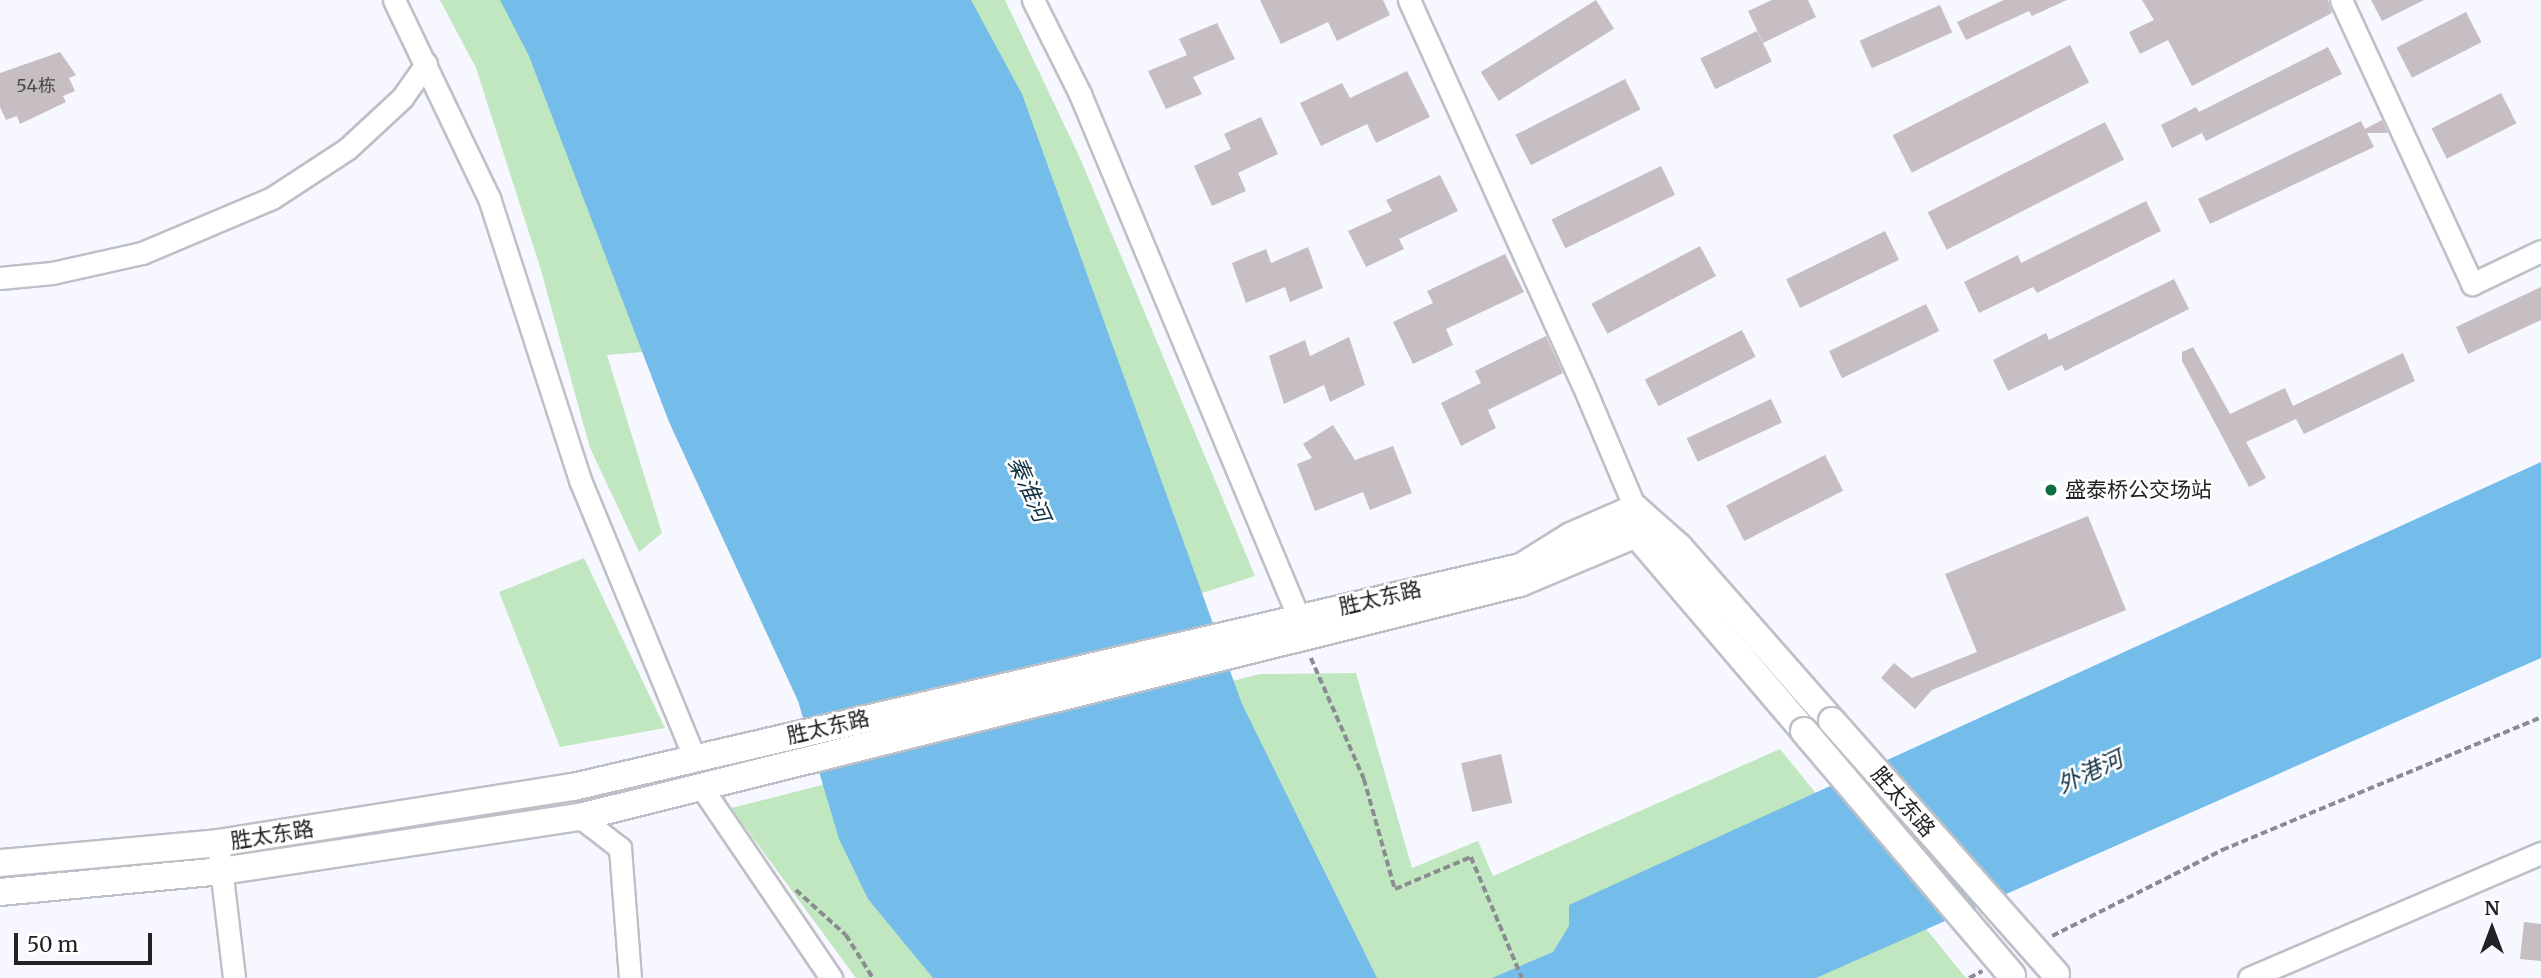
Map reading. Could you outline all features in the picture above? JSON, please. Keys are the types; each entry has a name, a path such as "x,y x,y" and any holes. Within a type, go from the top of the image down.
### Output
{"main road":[{"name":"胜太东路","path":"0,863 218,843 573,787 783,738 1520,583 1636,521"},
{"name":"胜太东路","path":"1636,521 1680,548 2057,976"},
{"name":"胜太东路","path":"1636,521 1804,730 2007,973"},
{"name":"胜太东路","path":"0,892 222,871 580,817 789,767 1288,631"}],"street":[{"path":"394,0 489,198 580,480 695,759"},
{"path":"1033,0 1080,94 1288,631"},
{"name":"胜太东路","path":"1409,0 1636,521"},
{"path":"2341,0 2472,284 2541,251"},
{"path":"0,278 52,273 142,253 272,198 346,149 402,98 426,64"},
{"path":"702,788 831,978"},
{"path":"580,817 620,848 630,978"},
{"path":"218,843 234,978"},
{"path":"2249,978 2541,853"}],"path":[{"path":"1288,631 1364,779 1395,888 1471,857 1522,978"},
{"path":"2041,941 2221,850 2541,717"},
{"path":"1969,978 2007,973"}],"green space":[{"path":"440,0 1005,0 1080,158 1255,576 1184,599 1068,316 607,355 662,533 639,552 590,448 540,267 476,68"},
{"path":"584,558 665,728 560,747 499,592"},
{"path":"1356,673 1412,868 1478,841 1493,876 1780,749 1966,978 856,978 731,808 1260,674"}],"water":[{"name":"秦淮河","path":"500,0 971,0 1022,94 1242,704 1377,978 933,978 868,899 839,839 798,701 669,422 529,56"},
{"name":"外港河","path":"2541,462 2541,658 1816,978 1492,978 1553,952 1569,926 1569,905"}],"building":[{"path":"1260,0 1383,0 1390,15 1337,41 1328,22 1281,44"},
{"path":"1596,0 1614,29 1499,101 1481,72"},
{"path":"1772,0 1808,0 1816,17 1763,43 1748,11"},
{"path":"2004,0 2067,0 2032,16 2029,11 1966,40 1957,22"},
{"path":"2142,0 2328,0 2332,13 2192,86 2168,40 2140,54 2129,32 2154,20"},
{"path":"2371,0 2424,0 2382,21"},
{"path":"1940,5 1952,32 1872,68 1860,41"},
{"path":"2466,12 2481,42 2412,78 2397,47"},
{"path":"1217,23 1235,59 1193,77 1202,94 1166,109 1148,71 1187,55 1179,39"},
{"path":"1757,31 1772,62 1715,89 1700,59"},
{"path":"2070,45 2089,82 1912,173 1893,135"},
{"path":"2328,47 2342,74 2206,141 2202,133 2172,148 2161,125 2196,107 2199,112"},
{"path":"60,52 76,75 69,78 75,91 63,96 66,102 20,124 17,116 6,120 0,107 0,73"},
{"path":"1407,71 1430,117 1376,143 1367,124 1321,146 1300,103 1342,83 1350,98"},
{"path":"1625,79 1640,109 1531,165 1515,135"},
{"path":"2501,93 2516,123 2447,159 2432,128"},
{"path":"1261,117 1278,154 1238,173 1246,191 1212,206 1194,166 1231,149 1224,134"},
{"path":"2382,120 2388,133 2367,133 2374,147 2210,224 2198,199 2361,121 2365,129"},
{"path":"2105,122 2124,159 1947,250 1928,212"},
{"path":"1661,166 1675,195 1565,248 1551,219"},
{"path":"1440,175 1458,211 1399,239 1404,249 1366,267 1348,231 1392,211 1386,200"},
{"path":"2146,201 2161,231 2037,293 2033,287 1979,313 1964,282 2018,255 2021,263"},
{"path":"1885,231 1899,260 1800,308 1786,279"},
{"path":"1700,246 1716,276 1607,334 1591,304"},
{"path":"1308,247 1323,288 1290,302 1285,287 1246,303 1232,263 1266,249 1271,263"},
{"path":"1505,254 1524,292 1446,329 1453,345 1413,364 1393,322 1433,303 1427,291"},
{"path":"2174,279 2189,309 2065,371 2062,365 2008,391 1993,360 2046,333 2049,340"},
{"path":"2541,287 2541,320 2468,354 2456,327"},
{"path":"1926,304 1939,331 1842,378 1829,351"},
{"path":"1742,330 1756,357 1659,406 1645,379"},
{"path":"1546,336 1563,373 1488,410 1496,428 1461,446 1441,403 1481,383 1475,371"},
{"path":"1349,337 1365,385 1330,402 1324,385 1284,404 1269,356 1305,340 1310,356"},
{"path":"2193,347 2230,414 2285,388 2293,406 2403,353 2415,381 2304,434 2296,419 2246,442 2266,478 2249,487 2182,361 2182,352"},
{"path":"1771,399 1782,423 1698,462 1687,438"},
{"path":"1333,425 1355,460 1393,446 1412,493 1370,510 1363,492 1315,511 1297,464 1312,458 1303,444"},
{"path":"1825,455 1843,491 1744,541 1726,505"},
{"path":"2088,516 2126,610 1932,690 1915,709 1881,678 1894,663 1912,678 1977,652 1945,574"},
{"path":"1501,754 1512,803 1472,812 1461,763"},
{"path":"2524,922 2541,924 2541,961 2520,959"}],"place":[{"name":"盛泰桥公交场站","path":"2051,490"}]}
